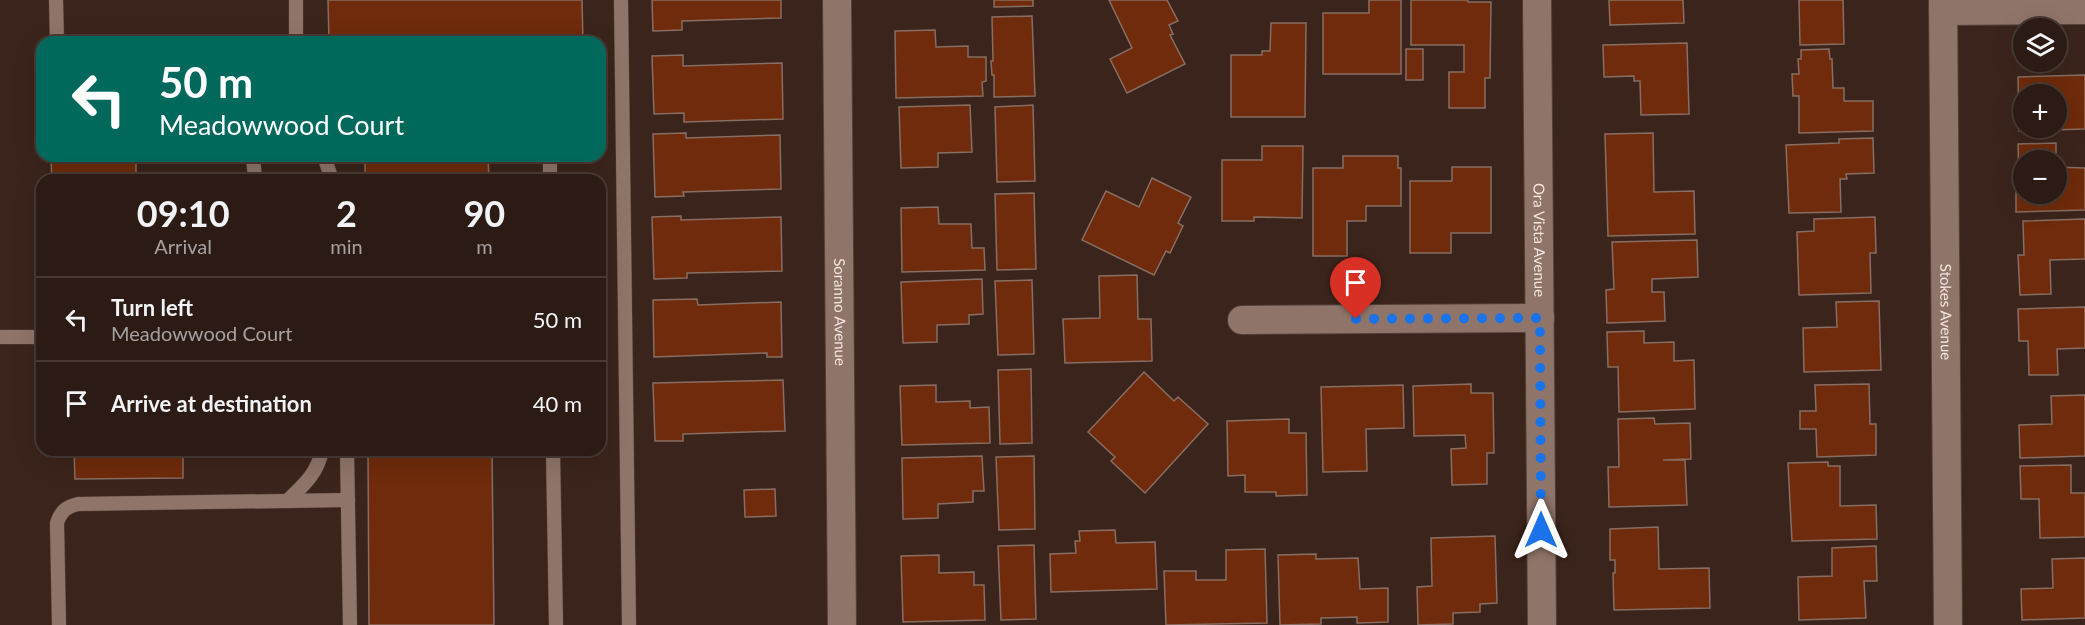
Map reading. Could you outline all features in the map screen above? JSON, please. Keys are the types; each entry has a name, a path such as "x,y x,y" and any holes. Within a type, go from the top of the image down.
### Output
{"street":[{"name":"Soranno Avenue","path":"837,0 842,625"},
{"name":"Ora Vista Avenue","path":"1537,0 1542,625"},
{"path":"1943,5 2085,10"},
{"name":"Stokes Avenue","path":"1943,5 1948,625"},
{"path":"1242,320 1540,318"}],"lane":[{"path":"56,0 57,36"},
{"path":"296,0 296,36"},
{"path":"621,0 629,625"},
{"path":"0,337 36,337"},
{"path":"287,501 313,474 320,456"},
{"path":"347,456 350,625"},
{"path":"553,456 556,625"},
{"path":"58,625 57,523 60,514 67,507 78,504 348,500"}],"building":[{"path":"328,0 582,0 583,36 329,36"},
{"path":"652,0 781,0 781,18 682,21 682,30 653,31"},
{"path":"994,0 1033,0 1033,6 994,7"},
{"path":"1109,0 1167,0 1178,21 1169,25 1173,34 1170,35 1185,64 1127,93 1110,59 1132,48"},
{"path":"1369,0 1401,0 1401,74 1323,74 1323,13 1369,13"},
{"path":"1411,0 1491,2 1490,78 1485,78 1485,108 1449,108 1449,72 1464,72 1464,45 1411,45"},
{"path":"1609,0 1683,0 1684,23 1610,25"},
{"path":"1799,0 1843,0 1844,44 1800,45"},
{"path":"1032,16 1035,96 994,97 994,75 992,75 991,61 993,61 992,17"},
{"path":"1271,23 1306,23 1305,117 1231,117 1231,55 1262,55 1262,51 1270,51"},
{"path":"935,30 936,47 968,46 968,57 986,57 986,81 982,82 983,96 896,98 895,31"},
{"path":"1687,43 1689,114 1641,115 1640,81 1634,81 1634,76 1604,77 1603,45"},
{"path":"1406,49 1423,49 1423,80 1406,80"},
{"path":"1829,49 1830,59 1832,59 1833,88 1844,88 1844,101 1873,101 1873,131 1799,133 1799,96 1793,96 1792,74 1799,74 1798,59 1801,59 1801,50"},
{"path":"683,55 683,66 782,63 783,119 684,122 684,113 654,114 652,56"},
{"path":"2085,75 2085,129 2067,130 2067,84 2018,84 2018,77"},
{"path":"970,105 972,152 938,153 938,167 901,168 899,107"},
{"path":"1033,105 1035,181 997,182 995,107"},
{"path":"686,133 686,138 780,135 781,189 683,192 684,196 655,197 653,134"},
{"path":"1653,133 1654,192 1694,191 1695,234 1608,236 1605,134"},
{"path":"1873,138 1874,173 1846,174 1847,179 1840,179 1841,212 1789,213 1786,145 1839,143 1839,139"},
{"path":"2056,143 2056,150 2018,150 2018,144"},
{"path":"1262,146 1303,146 1302,218 1254,217 1254,221 1222,221 1222,160 1262,160"},
{"path":"1343,156 1398,156 1398,168 1401,168 1401,206 1366,206 1366,221 1347,221 1347,256 1313,256 1313,168 1343,168"},
{"path":"51,162 136,162 136,174 52,174"},
{"path":"365,162 488,162 489,174 365,174"},
{"path":"1452,167 1491,167 1491,233 1451,233 1451,253 1410,253 1410,181 1452,181"},
{"path":"2067,167 2085,168 2085,210 2016,212 2016,204 2067,204"},
{"path":"1152,178 1191,197 1178,223 1183,226 1170,253 1166,251 1154,275 1082,240 1106,191 1139,207"},
{"path":"1034,193 1036,269 997,270 995,194"},
{"path":"938,207 939,224 971,224 972,248 984,248 985,270 902,272 901,208"},
{"path":"681,216 681,220 781,217 782,271 687,273 687,278 654,279 652,217"},
{"path":"1875,217 1876,253 1870,253 1871,293 1799,295 1797,232 1814,231 1814,219"},
{"path":"2085,219 2085,259 2050,260 2051,294 2020,295 2018,255 2024,255 2023,221"},
{"path":"1697,240 1698,277 1652,279 1652,292 1664,292 1665,321 1607,323 1606,290 1614,289 1612,242"},
{"path":"1137,275 1138,319 1151,319 1152,361 1065,363 1063,319 1100,318 1099,276"},
{"path":"982,279 983,314 969,315 969,324 937,325 937,342 903,343 901,282"},
{"path":"1032,280 1034,354 998,355 995,281"},
{"path":"697,299 698,305 781,302 782,357 767,357 767,353 654,357 653,300"},
{"path":"1879,301 1881,370 1804,372 1803,328 1837,327 1836,302"},
{"path":"2085,307 2085,348 2057,349 2058,375 2029,375 2028,341 2019,341 2018,309"},
{"path":"1644,331 1644,343 1674,342 1674,361 1694,360 1695,409 1619,412 1618,367 1608,367 1607,332"},
{"path":"1031,369 1032,443 1000,444 998,370"},
{"path":"1144,372 1174,401 1178,397 1208,424 1145,493 1111,461 1115,457 1088,432"},
{"path":"783,380 785,431 683,434 683,441 655,441 653,383"},
{"path":"1471,384 1471,393 1493,393 1494,453 1487,453 1487,484 1452,485 1451,449 1466,448 1465,435 1414,436 1413,386"},
{"path":"1869,384 1870,424 1876,424 1876,455 1817,457 1816,429 1800,429 1800,411 1816,411 1815,385"},
{"path":"936,385 936,402 970,401 970,408 989,407 990,443 902,445 900,386"},
{"path":"1403,385 1404,428 1366,429 1367,471 1323,472 1321,387"},
{"path":"2085,395 2085,456 2020,458 2019,425 2052,424 2051,396"},
{"path":"1654,418 1655,424 1690,423 1691,459 1663,460 1685,460 1687,505 1609,507 1608,467 1619,467 1618,419"},
{"path":"1289,419 1289,433 1306,433 1307,495 1276,496 1276,492 1245,492 1245,475 1228,476 1227,421"},
{"path":"74,456 183,456 183,478 75,479"},
{"path":"368,456 492,456 494,625 369,625"},
{"path":"982,456 984,491 973,491 973,502 938,504 938,518 903,519 902,458"},
{"path":"1034,456 1035,529 999,530 996,457"},
{"path":"1828,462 1828,466 1840,466 1840,506 1876,505 1877,539 1792,541 1788,463"},
{"path":"2071,465 2071,493 2085,493 2085,537 2040,538 2039,499 2021,499 2020,466"},
{"path":"775,489 776,516 745,517 744,490"},
{"path":"1658,527 1659,569 1709,568 1710,608 1614,610 1615,560 1610,560 1610,529"},
{"path":"1115,530 1116,543 1155,542 1157,589 1051,592 1050,554 1076,553 1075,541 1080,541 1079,531"},
{"path":"1495,536 1497,603 1480,604 1480,612 1453,613 1453,624 1418,625 1417,587 1432,586 1431,538"},
{"path":"1034,545 1036,619 1001,620 998,546"},
{"path":"1876,546 1877,581 1864,581 1866,618 1799,620 1798,577 1832,576 1832,548"},
{"path":"1265,549 1267,623 1166,625 1164,571 1196,571 1196,580 1226,580 1226,550"},
{"path":"1316,554 1316,559 1358,558 1360,589 1388,588 1388,622 1357,623 1357,617 1321,618 1321,624 1280,625 1278,555"},
{"path":"939,555 939,573 974,572 974,585 984,585 985,620 903,622 901,556"},
{"path":"2085,558 2085,618 2022,620 2021,589 2053,588 2052,559"}],"route":[{"path":"1356,319 1540,318 1541,530"}]}
